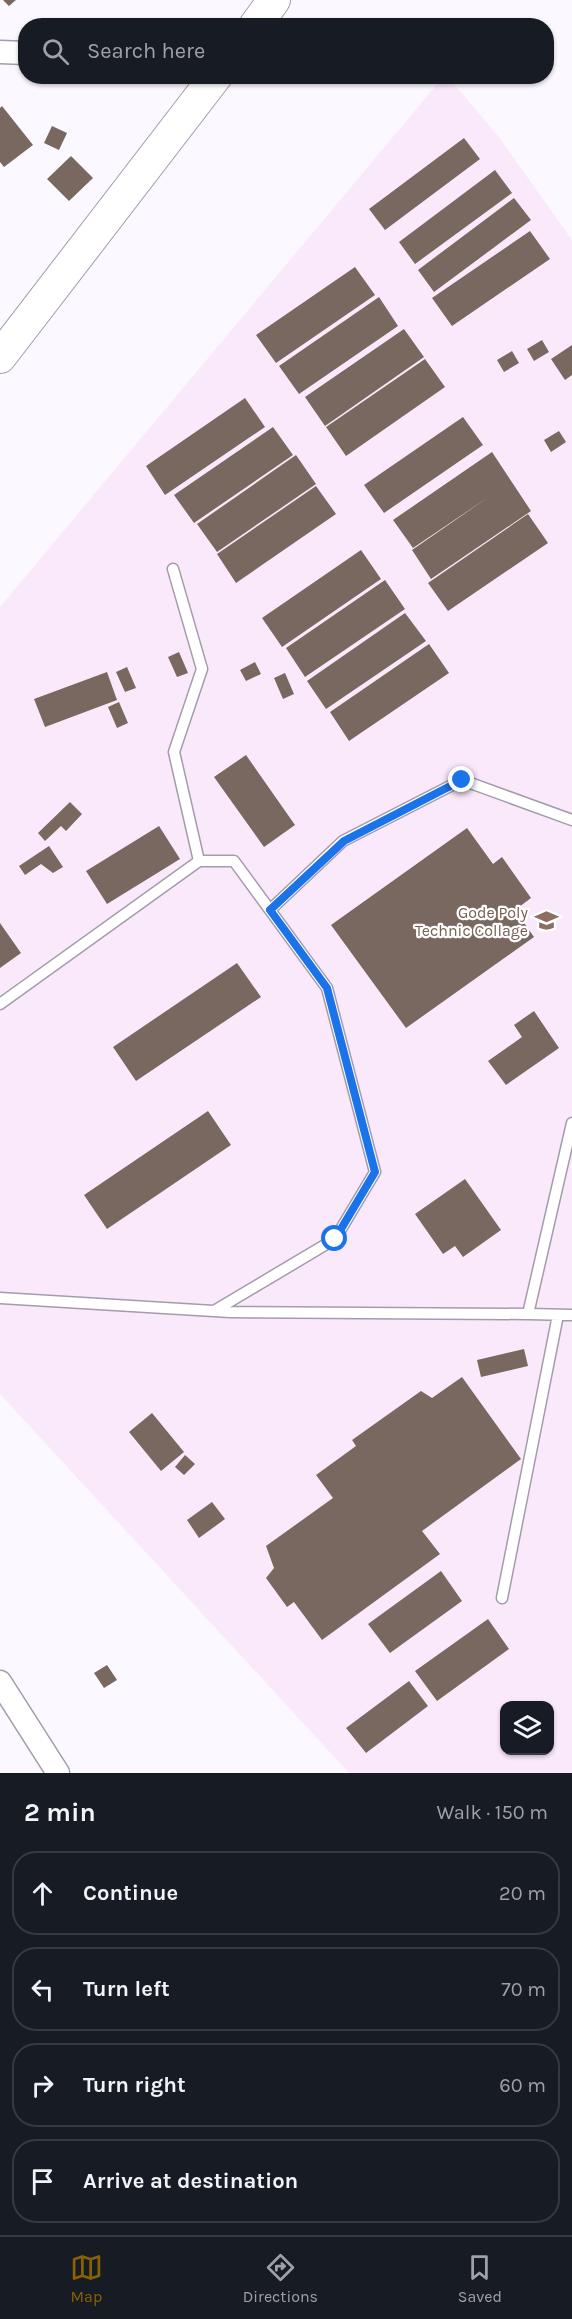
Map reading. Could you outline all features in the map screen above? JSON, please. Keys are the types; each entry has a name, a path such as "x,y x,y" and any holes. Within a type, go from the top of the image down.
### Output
{"street":[{"path":"261,18 274,0"},
{"path":"0,52 18,53"},
{"path":"0,357 210,84"},
{"path":"0,1682 58,1773"}],"lane":[{"path":"173,568 202,669 174,752 199,861"},
{"path":"270,910 344,841 462,780 572,820"},
{"path":"0,1004 199,861 234,861 327,988 375,1172 335,1239 214,1311"},
{"path":"528,1314 572,1123"},
{"path":"0,1298 214,1311 572,1315"},
{"path":"502,1598 558,1315"}],"shaded area":[{"path":"437,84 454,84 498,136 572,240 572,1773 349,1773 0,1394 0,607"}],"building":[{"path":"3,0 16,0 9,6"},
{"path":"2,106 33,145 4,167 0,162 0,108"},
{"path":"52,126 67,133 59,150 44,143"},
{"path":"464,138 480,159 385,230 369,209"},
{"path":"71,156 93,178 69,201 47,179"},
{"path":"495,170 512,193 415,264 399,242"},
{"path":"514,198 531,220 434,292 418,270"},
{"path":"530,231 550,259 452,326 432,298"},
{"path":"355,267 375,295 276,363 256,335"},
{"path":"379,297 398,326 299,394 279,366"},
{"path":"404,329 424,357 325,426 305,397"},
{"path":"542,340 549,352 534,361 527,349"},
{"path":"572,345 572,375 565,380 551,359"},
{"path":"512,351 519,363 504,372 497,360"},
{"path":"425,359 445,387 346,456 326,427"},
{"path":"245,398 265,427 165,495 146,466"},
{"path":"463,417 483,445 384,513 364,485"},
{"path":"273,427 293,455 194,523 174,495"},
{"path":"559,431 566,442 551,452 544,440"},
{"path":"492,452 531,511 431,579 412,550 490,496 413,548 393,520"},
{"path":"296,455 316,484 217,552 197,524"},
{"path":"316,486 336,514 236,583 217,554"},
{"path":"528,514 548,543 448,611 428,583"},
{"path":"361,550 381,579 282,647 262,618"},
{"path":"385,580 405,609 305,677 286,648"},
{"path":"405,613 426,641 326,709 307,681"},
{"path":"429,644 449,673 349,741 330,712"},
{"path":"179,652 188,673 177,677 168,657"},
{"path":"255,662 261,674 246,681 240,670"},
{"path":"127,667 136,688 125,692 116,672"},
{"path":"107,672 117,700 45,727 34,699"},
{"path":"285,673 294,694 283,699 274,678"},
{"path":"119,702 128,723 117,728 108,707"},
{"path":"246,755 295,825 264,847 214,777"},
{"path":"70,802 82,814 66,831 61,826 45,841 38,833"},
{"path":"159,826 180,859 107,904 86,871"},
{"path":"467,828 493,864 502,857 531,898 515,910 534,937 406,1028 331,925"},
{"path":"49,846 63,867 53,873 41,864 25,875 19,866"},
{"path":"0,923 21,953 0,968"},
{"path":"237,963 261,997 136,1081 113,1047"},
{"path":"534,1011 559,1048 506,1085 488,1061 522,1037 514,1025"},
{"path":"208,1111 231,1145 107,1229 84,1195"},
{"path":"465,1179 501,1230 463,1257 455,1246 443,1254 415,1214"},
{"path":"524,1349 528,1366 481,1377 477,1360"},
{"path":"462,1377 521,1459 422,1531 440,1554 322,1640 294,1602 287,1607 266,1578 274,1568 266,1546 333,1498 316,1475 356,1446 352,1440 421,1391 432,1398"},
{"path":"152,1413 184,1452 161,1471 129,1432"},
{"path":"185,1455 195,1464 184,1475 175,1467"},
{"path":"212,1502 225,1519 199,1538 187,1520"},
{"path":"441,1571 462,1601 390,1653 368,1624"},
{"path":"488,1619 509,1649 437,1701 415,1671"},
{"path":"107,1665 117,1680 104,1688 94,1673"},
{"path":"409,1681 428,1706 366,1753 346,1728"}],"place":[{"name":"Gode Poly Technic Collage","path":"546,921"}],"route":[{"path":"335,1239 375,1172 327,988 270,910 344,841 462,780"}]}
